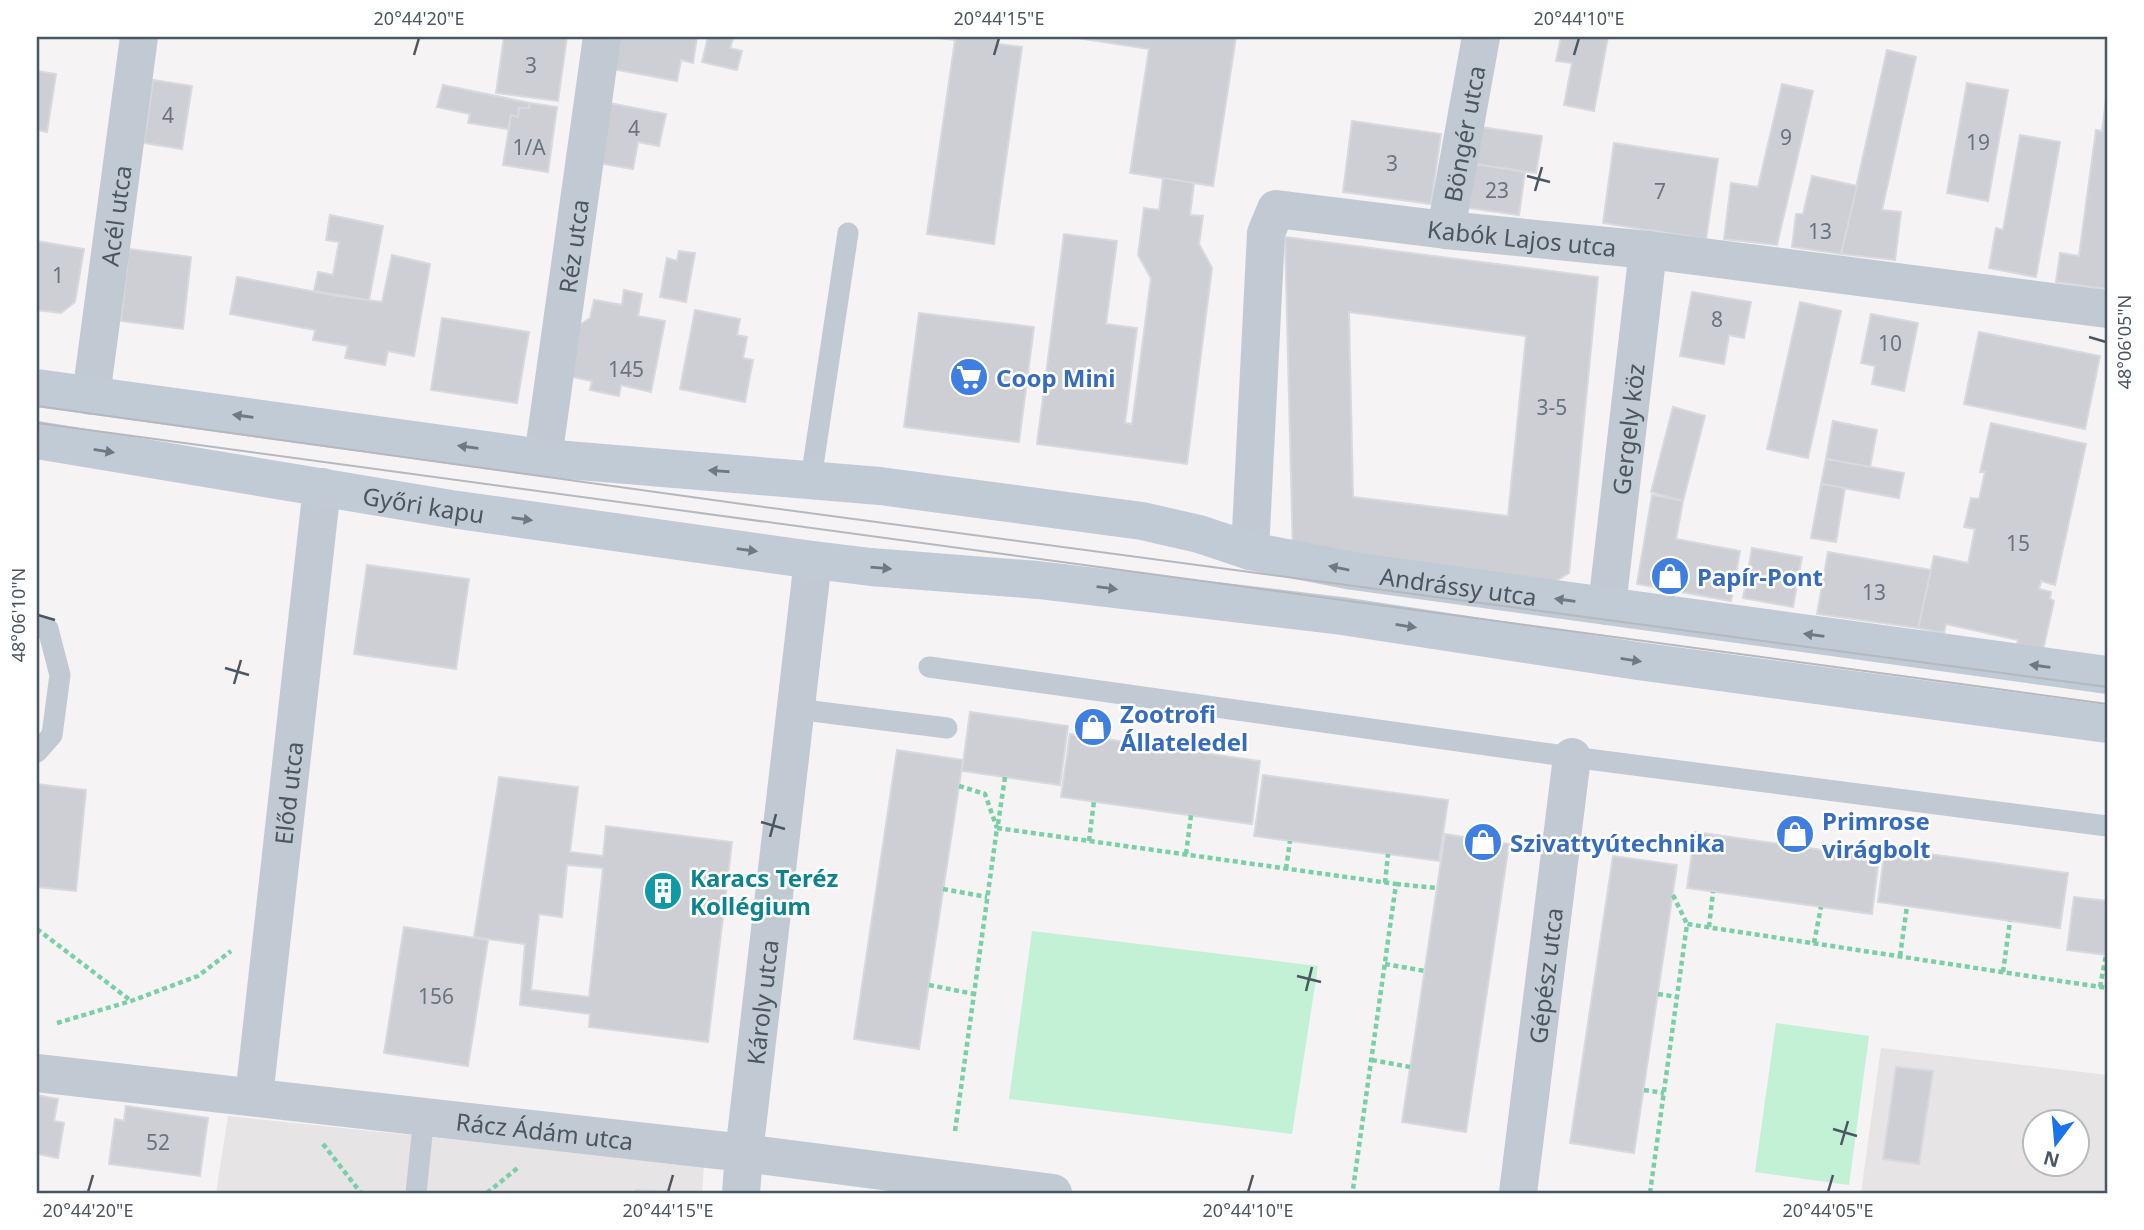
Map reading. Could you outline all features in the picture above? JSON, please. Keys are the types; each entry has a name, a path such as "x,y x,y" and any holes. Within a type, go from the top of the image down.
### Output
{"street":[{"name":"Acél utca","path":"91,396 139,37"},
{"name":"Réz utca","path":"543,458 602,37"},
{"name":"Böngér utca","path":"1446,230 1481,37"},
{"name":"Kabók Lajos utca","path":"1250,551 1266,233 1276,209 1446,230 1648,250 2107,309"},
{"name":"Gergely köz","path":"1607,606 1648,250"},
{"path":"37,388 543,458 811,479"},
{"name":"Győri kapu","path":"37,440 451,509 813,560"},
{"name":"Andrássy utca","path":"811,479 1142,521 1199,534 1250,551 1353,571 2107,675"},
{"name":"Előd utca","path":"273,1099 322,487"},
{"name":"Andrássy utca","path":"813,560 1038,580 1342,616 1638,662 2107,724"},
{"name":"Károly utca","path":"741,1193 813,560"},
{"name":"Gépész utca","path":"1518,1193 1572,757"},
{"name":"Rácz Ádám utca","path":"37,1073 744,1153 1053,1193"}],"lane":[{"path":"811,479 848,233"},
{"path":"37,628 48,629 60,675 52,735 37,752"},
{"path":"929,667 1572,757 2107,826"},
{"path":"796,709 947,728"},
{"path":"416,1193 424,1116"}],"path":[{"path":"955,1131 1005,777"},
{"path":"959,786 985,793 997,828"},
{"path":"1088,841 1094,801"},
{"path":"1186,854 1191,815"},
{"path":"997,828 1437,888"},
{"path":"1286,869 1290,841"},
{"path":"1385,883 1388,854"},
{"path":"1353,1189 1396,884"},
{"path":"943,889 987,897"},
{"path":"1709,927 1713,892"},
{"path":"1650,1193 1687,924 1673,895"},
{"path":"1900,956 1907,906"},
{"path":"1814,943 1821,907"},
{"path":"2003,972 2010,921"},
{"path":"1687,924 2107,988"},
{"path":"37,929 131,1001"},
{"path":"57,1023 131,1001 198,975 235,948"},
{"path":"2100,987 2106,955"},
{"path":"1385,964 1424,971"},
{"path":"929,985 974,994"},
{"path":"1658,995 1677,997"},
{"path":"1372,1060 1410,1067"},
{"path":"1644,1090 1664,1093"},
{"path":"273,1099 362,1193"}],"shaded area":[{"path":"1881,1048 2107,1075 2107,1193 1861,1193"},
{"path":"228,1116 704,1166 702,1193 216,1193"}],"green space":[{"path":"1032,931 1318,966 1292,1134 1009,1099"},
{"path":"1776,1023 1869,1036 1849,1185 1755,1172"}],"building":[{"path":"504,37 567,37 558,101 496,93"},
{"path":"613,37 697,37 693,63 681,60 677,81 607,68"},
{"path":"708,37 733,39 730,48 742,51 737,70 702,62"},
{"path":"931,37 999,37 998,44 1022,47 994,244 927,234 955,40"},
{"path":"1071,37 1236,37 1213,186 1130,173 1149,49"},
{"path":"1561,37 1608,37 1594,111 1564,105 1572,63 1556,61"},
{"path":"1887,50 1916,57 1882,210 1901,212 1895,260 1841,254"},
{"path":"37,71 56,74 47,132 37,130"},
{"path":"153,80 192,86 182,149 144,143"},
{"path":"1967,83 2008,90 1988,201 1947,193"},
{"path":"1782,84 1813,91 1777,245 1724,239 1731,183 1758,187"},
{"path":"443,85 530,103 529,108 519,108 518,117 511,115 508,129 468,123 470,114 437,107"},
{"path":"2107,92 2107,289 2056,282 2060,253 2079,256 2096,130 2102,131"},
{"path":"530,103 557,107 548,172 503,165 511,115 518,117 519,108 529,108"},
{"path":"609,103 666,114 659,146 638,142 633,169 598,163"},
{"path":"1352,121 1441,134 1431,204 1343,192"},
{"path":"1481,127 1542,136 1536,173 1475,164"},
{"path":"2020,135 2060,142 2036,277 1989,268 1996,228 2003,230"},
{"path":"1614,143 1718,159 1706,239 1603,223"},
{"path":"1475,164 1525,172 1519,215 1469,208"},
{"path":"1812,176 1857,186 1841,254 1792,247 1796,214 1803,214"},
{"path":"1163,178 1194,183 1190,215 1203,216 1199,244 1212,268 1187,464 1037,444 1064,234 1117,241 1106,324 1137,328 1125,423 1132,424 1151,278 1138,255 1144,208 1159,210"},
{"path":"330,215 383,226 369,300 314,291 318,272 333,275 339,242 326,240"},
{"path":"1285,237 1598,277 1569,573 1545,588 1293,556","holes":["1349,312 1526,336 1508,516 1353,497"]},
{"path":"37,241 84,249 75,302 61,313 37,310"},
{"path":"129,249 191,257 183,329 121,321"},
{"path":"679,251 695,253 686,302 660,297 667,258 677,261"},
{"path":"392,255 430,264 414,356 388,351 385,365 345,358 348,346 313,340 315,330 230,314 237,277 382,302"},
{"path":"624,290 642,294 638,316 665,321 651,392 621,385 619,396 590,390 592,381 568,376 578,326 590,318 594,300 622,305"},
{"path":"1692,292 1751,302 1744,338 1729,335 1724,364 1680,356"},
{"path":"1800,302 1841,311 1808,458 1767,449"},
{"path":"695,310 740,319 737,335 747,337 743,358 753,360 745,402 680,389"},
{"name":"Coop Mini","path":"919,313 1034,327 1019,442 904,427"},
{"path":"1871,314 1918,323 1904,391 1872,384 1875,366 1861,363"},
{"path":"442,318 529,332 517,403 431,390"},
{"path":"1979,332 2100,356 2085,429 1964,404"},
{"path":"1673,407 1705,416 1683,501 1651,492"},
{"path":"1833,421 1877,430 1870,467 1826,459"},
{"path":"1991,423 2086,444 2055,585 2041,581 2039,589 2051,592 2050,599 2054,601 2043,650 2017,644 2018,640 1946,624 1944,633 1918,628 1934,556 1968,563 1975,529 1964,527 1971,498 1979,499 1985,472 1980,472"},
{"path":"1826,459 1904,473 1899,498 1821,484"},
{"path":"1821,484 1845,488 1836,542 1811,538"},
{"path":"1652,495 1683,501 1676,539 1740,551 1731,601 1637,584"},
{"path":"1752,548 1802,557 1793,607 1743,598"},
{"path":"1828,552 1931,570 1918,628 1817,614"},
{"path":"367,565 469,579 456,669 354,654"},
{"path":"970,712 1068,726 1060,785 962,771"},
{"path":"1070,734 1260,761 1252,824 1061,797"},
{"path":"897,750 963,760 919,1049 854,1039"},
{"path":"1263,775 1448,800 1439,861 1254,836"},
{"name":"Karacs Teréz Kollégium","path":"499,777 578,787 570,852 603,856 606,826 732,842 708,1042 589,1027 590,1014 520,1005 525,944 474,937","holes":["567,865 603,868 589,997 531,990 539,914 562,917"]},
{"path":"37,784 86,790 76,891 37,887"},
{"path":"1695,832 1879,858 1872,914 1687,888"},
{"path":"1445,834 1509,844 1466,1132 1402,1122"},
{"path":"1885,848 2068,873 2060,928 1878,902"},
{"path":"1613,856 1677,865 1634,1153 1570,1143"},
{"path":"2074,897 2107,901 2107,955 2067,950"},
{"path":"404,927 488,940 468,1066 384,1053"},
{"path":"1896,1067 1933,1071 1919,1164 1883,1159"},
{"path":"37,1095 58,1099 54,1121 64,1123 58,1158 37,1154"},
{"path":"126,1106 208,1118 200,1176 109,1164 115,1119 124,1121"},
{"path":"636,1190 687,1193 636,1193"}],"tram line":[{"path":"37,406 742,504 2107,687"},
{"path":"37,423 2107,704"}],"place":[{"name":"Coop Mini","path":"969,377"},
{"name":"Papír-Pont","path":"1670,576"},
{"name":"Zootrofi Állateledel","path":"1093,727"},
{"name":"Primrose virágbolt","path":"1795,834"},
{"name":"Szivattyútechnika","path":"1483,842"},
{"name":"Karacs Teréz Kollégium","path":"663,891"}]}
